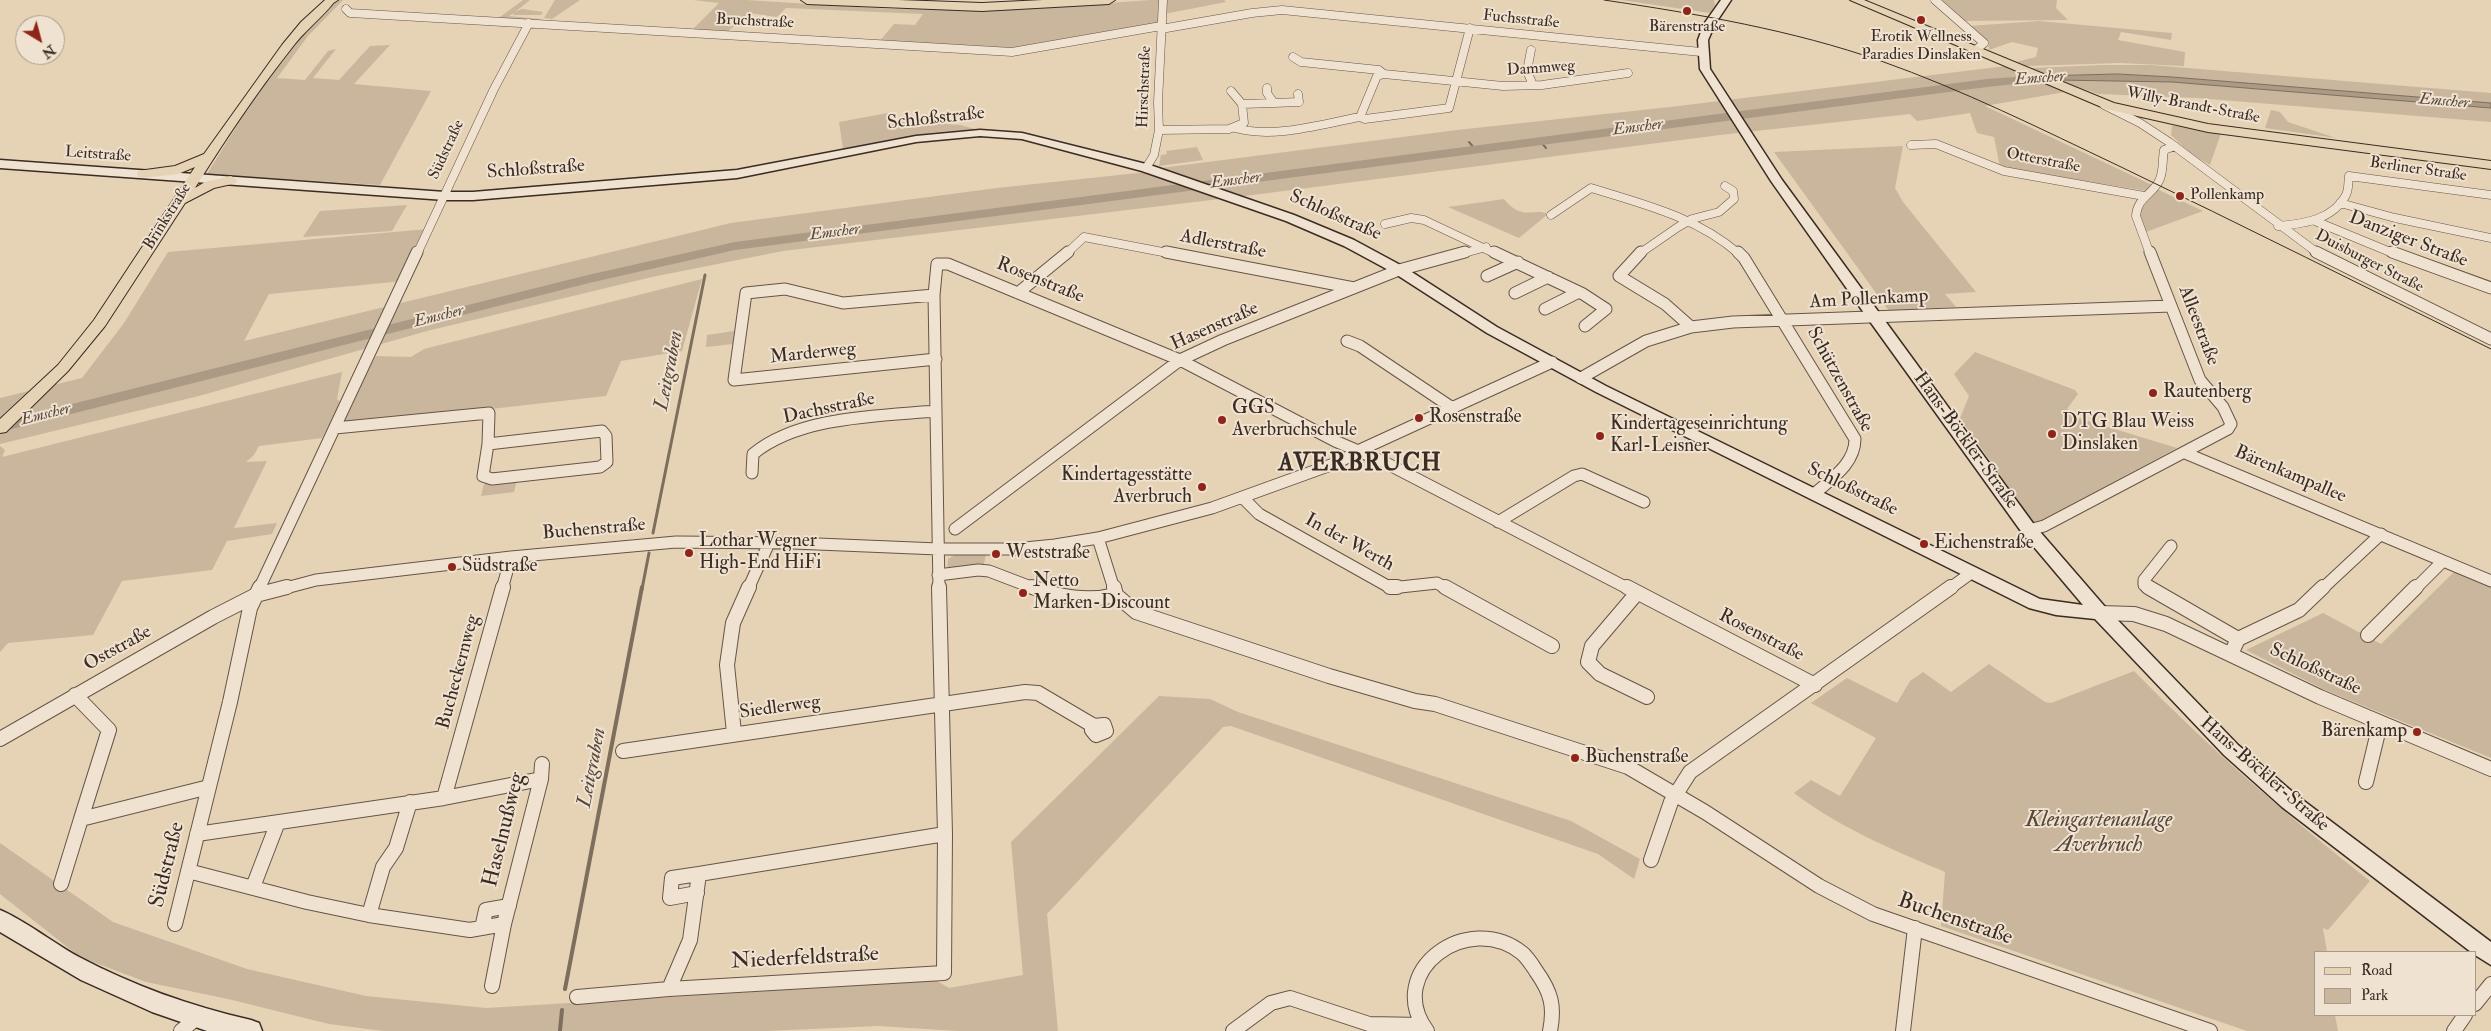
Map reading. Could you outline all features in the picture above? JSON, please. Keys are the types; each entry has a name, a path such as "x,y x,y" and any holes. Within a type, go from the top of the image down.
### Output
{"highway":[{"path":"807,0 973,7 1109,0"},
{"path":"883,0 983,3 1061,0"}],"main road":[{"name":"Brinkstraße","path":"0,428 63,368 100,323 210,152 286,46 305,24 331,0"},
{"name":"Willy-Brandt-Straße","path":"1855,0 1977,49 2098,102 2161,118 2239,132 2328,142 2491,165"},
{"name":"Willy-Brandt-Straße","path":"2057,84 2112,104 2161,118"},
{"path":"143,174 178,170 198,162 210,152"},
{"path":"180,200 205,187 231,180"}],"street":[{"path":"1701,52 1705,31 1726,0"},
{"path":"1935,0 1984,43 1977,49"},
{"name":"Hirschstraße","path":"1146,168 1151,163 1154,155 1159,130 1163,2"},
{"name":"Bruchstraße","path":"346,10 350,13 1012,52 1161,27"},
{"name":"Fuchsstraße","path":"1161,27 1179,28 1265,10 1282,10 1701,52"},
{"name":"Südstraße","path":"175,924 250,608 494,89 529,23"},
{"path":"1159,130 1235,128 1246,131 1278,130 1310,127 1312,124 1360,117 1365,119 1448,108 1470,28"},
{"path":"1531,50 1527,71 1533,85"},
{"name":"Hans-Böckler-Straße","path":"1701,52 1705,69 1777,181 2029,530 2100,613 2230,750 2289,801 2491,956"},
{"name":"Dammweg","path":"1293,57 1301,62 1379,70 1384,74 1503,86 1533,85 1628,73"},
{"path":"1360,117 1377,76 1384,74"},
{"path":"1267,88 1267,93 1274,103"},
{"path":"1231,91 1242,104 1244,123 1235,128"},
{"path":"1242,104 1295,104 1299,102 1298,94"},
{"name":"Duisburger Straße","path":"2098,102 2172,144 2278,226 2328,261 2491,339"},
{"path":"2156,134 2161,118"},
{"path":"2161,118 2163,132 2172,144"},
{"name":"Schloßstraße","path":"193,177 445,196 521,193 737,174 916,140 960,134 1022,136 1146,168 1229,196 1325,232 1399,270 1492,330 1581,378 2035,604 2056,609 2134,614 2150,618 2232,654 2380,724 2491,769"},
{"name":"Otterstraße","path":"1910,145 1936,144 2004,171 2144,196"},
{"name":"Alleestraße","path":"2029,530 2044,526 2185,453 2228,429 2231,424 2230,417 2221,404 2202,385 2136,216 2136,205 2161,180 2164,150 2172,144"},
{"name":"Leitstraße","path":"0,164 193,177"},
{"name":"Berliner Straße","path":"2340,203 2348,188 2349,176 2491,195"},
{"path":"1691,327 1665,304 1619,276 1652,244 1688,221 1727,208 1734,199 1733,191 1725,186"},
{"name":"Schützenstraße","path":"1551,215 1591,188 1688,221 1721,238 1744,258 1785,321 1855,439 1856,448 1851,458 1814,494"},
{"path":"2278,226 2315,221 2340,203 2395,218 2491,238"},
{"path":"1385,224 1411,218 1424,220 1486,247 1579,292 1606,309 1585,326"},
{"name":"Danziger Straße","path":"2315,221 2379,248 2491,288"},
{"name":"Adlerstraße","path":"1018,293 1051,268 1084,237 1354,288"},
{"name":"Hasenstraße","path":"955,529 1018,487 1180,360 1223,340 1399,270 1486,247"},
{"path":"1487,276 1518,262"},
{"name":"Rosenstraße","path":"934,295 937,264 948,264 1180,360 1335,441 1360,450 1413,480 1814,685"},
{"path":"1515,293 1548,277"},
{"name":"Marderweg","path":"934,295 843,303 786,289 746,293 734,380 936,359"},
{"path":"1545,309 1579,292"},
{"path":"697,893 670,898 672,878 944,834 934,295"},
{"name":"Am Pollenkamp","path":"1581,378 1646,341 1691,327 1732,322 2171,306"},
{"path":"1347,341 1360,346 1451,407"},
{"name":"Buchenstraße","path":"256,595 316,580 511,557 676,542 938,549 1015,549 1098,538 1164,523 1243,498 1339,462 1360,450 1451,407 1552,362"},
{"name":"Dachsstraße","path":"752,473 753,454 767,442 792,432 886,415 936,411"},
{"path":"334,428 488,413 488,444 483,476 492,478 600,467 607,462 606,436 602,431 488,444"},
{"name":"Bärenkampallee","path":"2185,453 2491,581"},
{"path":"1498,522 1574,476 1582,474 1644,502"},
{"name":"In der Werth","path":"1243,498 1259,514 1391,588 1437,583 1552,646"},
{"name":"Schloßstraße","path":"2238,639 2298,610 2381,534"},
{"path":"938,575 989,571 1072,599 1107,599 1116,595 1098,538"},
{"path":"734,734 727,665 733,623 769,543"},
{"path":"2171,546 2144,580 2144,585 2179,607 2238,639 2232,654"},
{"name":"Bucheckernweg","path":"444,798 511,557"},
{"path":"2368,635 2444,561"},
{"path":"1651,860 1674,793 1679,782 1690,772 1972,573"},
{"path":"1637,593 1592,646 1588,662 1600,674 1647,697"},
{"name":"Oststraße","path":"0,739 75,695 256,595"},
{"name":"Buchenstraße","path":"1116,595 1136,612 1329,676 1415,701 1435,704 1628,767 1674,793 1845,901 1873,914 2210,1031"},
{"name":"Siedlerweg","path":"623,751 1024,692 1038,693 1094,726"},
{"path":"61,884 109,730 75,695"},
{"path":"2366,782 2380,724"},
{"name":"Haselnußweg","path":"492,986 504,924 541,779 542,764"},
{"path":"196,834 444,798 541,779"},
{"name":"Südstraße","path":"81,818 209,787"},
{"path":"369,915 383,867 396,848 410,802"},
{"path":"253,887 278,822"},
{"name":"Niederfeldstraße","path":"577,997 669,989 944,973 944,834"},
{"path":"188,871 307,902 369,915 470,930 504,924"},
{"path":"669,989 690,940 699,874"},
{"name":"Haselnußweg","path":"482,928 486,910 509,906"},
{"path":"0,920 40,947 100,980 142,998 190,1026 251,1031"},
{"path":"1903,1031 1915,928"},
{"path":"1233,1031 1271,1003 1290,998 1369,1024 1424,1028 1415,1004 1416,982 1424,964 1439,949 1458,941 1479,938 1502,943 1522,953 1551,990 1554,1013 1550,1031"},
{"path":"2476,1003 2491,984"},
{"path":"2454,1031 2464,1016"}],"green space":[{"path":"339,0 343,0 308,36 277,78 305,80 328,51 336,49 313,78 339,80 370,46 390,45 354,84 431,91 380,185 207,174 285,54 321,13"},
{"path":"523,0 530,0 515,12 522,9 543,12 541,15 513,15 514,13 509,16 540,19 535,22 496,20"},
{"path":"555,0 580,0 552,19 544,18"},
{"path":"693,0 746,0 891,9 1012,10 1150,0 1224,0 1226,2 1164,14 1163,24 1016,50 879,42 894,24 915,25 923,14 786,8 777,17 749,13 726,33 692,30 719,3"},
{"path":"1621,0 1714,0 1715,5 1710,13"},
{"path":"1943,0 2057,0 2056,8 2068,20 1964,21"},
{"path":"2039,21 2172,33 2171,40 2121,32 2118,40 2185,52 2184,66 2120,63 2027,66 2016,62 2036,57 2038,48 2012,42 1989,50 1988,43 1969,26"},
{"path":"2151,65 2491,93 2491,103 2172,77 2117,74 2048,76 2031,68"},
{"path":"2006,66 2065,92 1985,106 2152,185 2147,191 2000,167 1994,137 1977,133 1970,113 1917,121 1910,114 1720,135 1245,196 783,251 652,277 427,331 199,396 0,444 0,398 82,378 124,323 168,252 428,229 404,281 269,294 244,341 731,223 997,188 1147,172 1153,169 1457,130 1670,107"},
{"path":"2103,79 2172,82 2491,108 2491,122 2197,98 2098,94 2058,80"},
{"path":"2271,110 2280,112 2288,122 2336,138 2265,128"},
{"path":"888,113 890,120 960,125 975,129 930,133 843,149 839,122"},
{"path":"2172,126 2184,126 2221,133 2210,165 2191,154 2171,135"},
{"path":"1903,146 1895,188 1903,202 1976,292 1945,294 1956,307 1889,311 1774,152"},
{"path":"1197,147 1203,160 1159,166 1161,155 1167,154 1166,151"},
{"path":"2157,189 2203,211 2146,232 2141,217 2141,208"},
{"path":"1504,199 1511,206 1522,212 1543,212 1548,214 1519,238 1448,207"},
{"path":"407,205 392,231 303,237 320,211"},
{"path":"702,279 682,351 621,361 606,396 349,425 343,423 360,385 376,356 411,357 424,349"},
{"path":"734,331 733,344 706,347 707,335"},
{"name":"DTG Blau Weiss Dinslaken","path":"1975,352 2075,390 2078,394 2067,409 2076,413 2075,417 2177,448 2034,524 1960,418 1969,396 1954,374"},
{"path":"342,372 337,399 341,403 322,438 259,446 254,455 246,462 267,461 234,528 277,523 272,534 227,541 212,570 122,581 93,635 8,643 0,652 0,446 5,450 2,457"},
{"path":"517,480 514,492 481,496 484,484"},
{"path":"956,554 986,555 983,568 947,572 948,559"},
{"path":"2458,568 2491,584 2491,758 2325,690 2246,650 2323,613 2381,644"},
{"name":"Kleingartenanlage Averbruch","path":"1989,664 2045,702 2051,703 2134,671 2190,727 2249,780 2370,881 2328,930 2323,928 2327,951 2314,951 2314,1016 2335,1016 2338,1031 2247,1031 1941,926 1945,872 1886,847 1848,828 1794,793 1811,780 1840,796 1876,738 1811,703 1847,678 1897,703 1910,681 1923,672 1951,692"},
{"path":"1159,696 1210,699 1238,712 1571,821 1640,859 1634,879 1598,854 1231,726 1223,727 1047,914 1058,1031 957,1031 878,1026 767,1031 383,1031 329,1024 228,999 146,982 80,957 0,894 0,843 113,922 247,969 366,996 486,1008 937,981 949,988 1023,975 1011,842"}],"water":[{"path":"2117,74 2491,103 2491,108 2172,82 2058,80 2048,76"}],"waterway":[{"name":"Emscher","path":"0,427 588,279 735,246 1987,83 2059,77"},
{"name":"Emscher","path":"1540,141 1546,148"},
{"path":"1469,142 1475,149"},
{"name":"Leitgraben","path":"653,533 705,275"},
{"name":"Leitgraben","path":"642,589 649,553"},
{"name":"Leitgraben","path":"565,989 642,587"},
{"name":"Leitgraben","path":"560,1030 562,1010"}],"tram line":[{"path":"1604,0 1709,17 1779,32 1847,50 1912,72 2002,110 2491,349"}],"place":[{"name":"Bärenstraße","path":"1687,11"},
{"name":"Erotik Wellness Paradies Dinslaken","path":"1921,20"},
{"name":"Pollenkamp","path":"2180,196"},
{"name":"Rautenberg","path":"2153,393"},
{"name":"Rosenstraße","path":"1419,418"},
{"name":"GGS Averbruchschule","path":"1222,420"},
{"name":"DTG Blau Weiss Dinslaken","path":"2052,434"},
{"name":"Kindertageseinrichtung Karl-Leisner","path":"1600,436"},
{"name":"Kindertagesstätte Averbruch","path":"1202,487"},
{"name":"Eichenstraße","path":"1924,544"},
{"name":"Lothar Wegner High-End HiFi","path":"689,553"},
{"name":"Weststraße","path":"996,554"},
{"name":"Südstraße","path":"452,567"},
{"name":"Netto Marken-Discount","path":"1023,593"},
{"name":"Bärenkamp","path":"2417,732"},
{"name":"Buchenstraße","path":"1575,758"}],"district":[{"name":"AVERBRUCH","path":"1360,465"}]}
